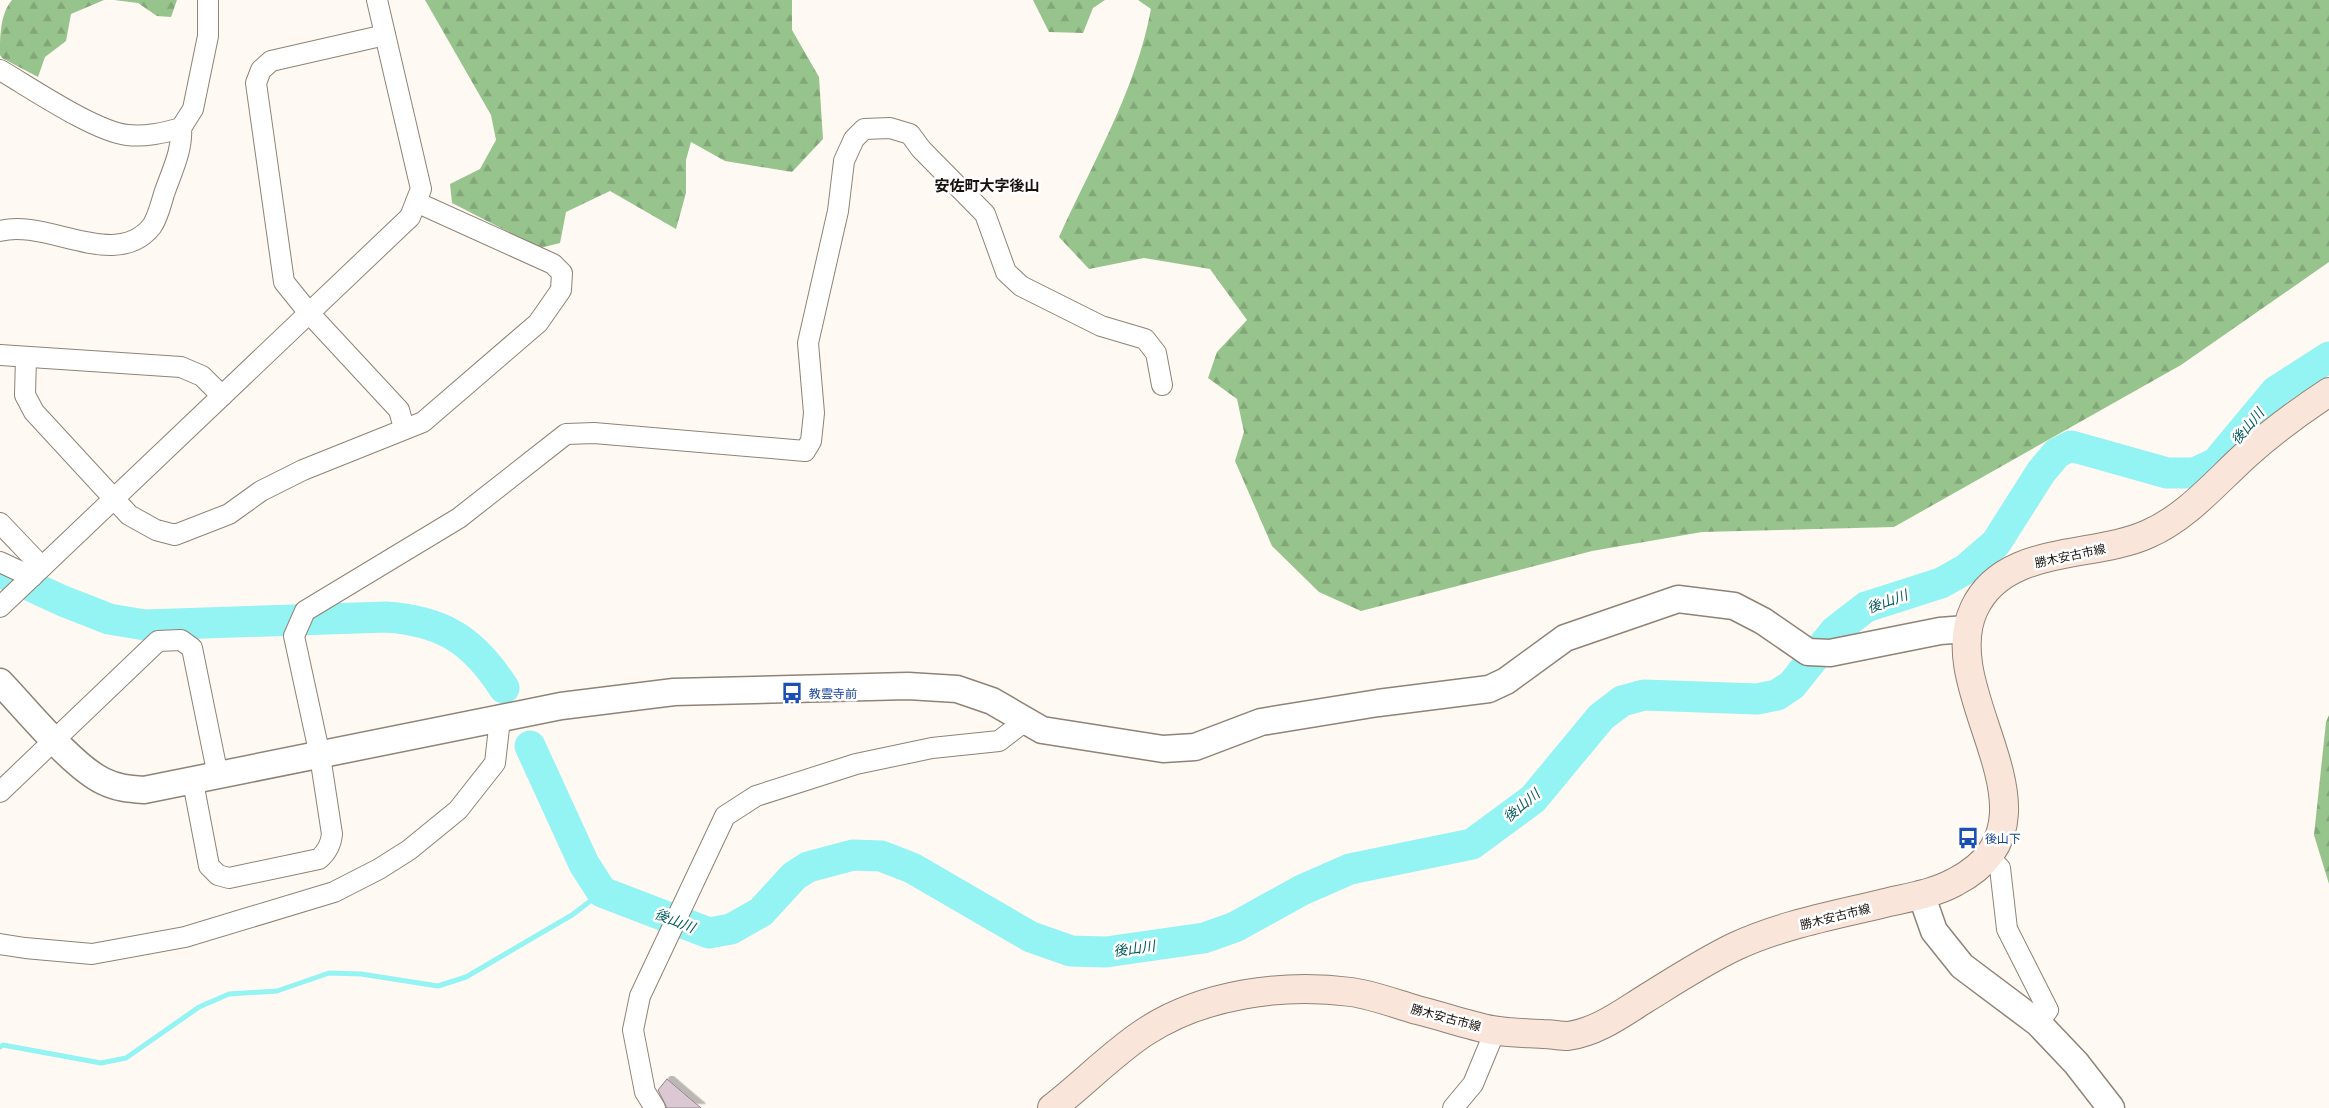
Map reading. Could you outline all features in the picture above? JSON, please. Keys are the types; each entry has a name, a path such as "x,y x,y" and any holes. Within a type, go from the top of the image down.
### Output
{"main road":[{"name":"勝木安古市線","path":"1052,1108 1145,1032 1193,1008 1248,994 1304,988 1356,993 1495,1031 1568,1036 1601,1026 1684,974 1731,948 1773,930 1921,894 1950,885 1973,872 1987,856 1997,840 2004,802 2001,774 1966,660 1966,628 1974,607 1985,590 2000,577 2020,566 2048,557 2123,544 2150,533 2181,516 2287,420 2329,392"}],"street":[{"path":"0,232 8,229 35,230 93,245 117,244 139,237 152,225 159,211 182,141 181,128 193,110 208,36 206,8 208,0"},
{"path":"0,607 410,217 421,188 377,0"},
{"path":"385,35 271,61 261,70 256,83 284,282 308,313 399,410 404,428"},
{"path":"0,70 97,125 126,135 155,135 181,128"},
{"path":"192,782 209,866 218,875 229,878 319,859 326,853 332,842 332,834 320,756 294,636 305,611 459,518 566,434 594,433 805,450 811,441 814,413 808,343 838,211 844,161 854,139 864,129 890,128 910,134 921,149 985,214 1006,272 1021,286 1101,326 1145,339 1156,353 1162,385"},
{"path":"26,357 25,395 34,412 129,515 156,530 175,536 229,514 261,491 303,470 423,422 538,323 561,290 562,273 553,264 416,202"},
{"path":"0,356 181,367 202,376 222,396"},
{"path":"0,523 30,578"},
{"path":"0,562 30,578"},
{"path":"0,682 82,768 102,781 123,789 144,790 192,782 560,706 674,692 908,686 957,690 992,701 1042,730 1154,747 1195,747 1261,722 1378,703 1489,690 1506,681 1565,638 1678,599 1734,606 1763,621 1808,652 1830,654 1940,631 1966,628"},
{"path":"0,792 158,641 182,640 192,648 218,776"},
{"path":"0,944 92,954 185,937 334,892 379,870 409,850 458,810 495,763 500,719"},
{"path":"655,1108 645,1092 633,1030 640,996 725,816 756,796 856,764 932,748 999,741 1025,721"},
{"path":"1987,856 2000,868 2007,929 2048,1010 2038,1023"},
{"path":"1921,894 1934,931 1962,966 2038,1023 2076,1063 2111,1108"},
{"path":"1453,1108 1473,1084 1495,1031"}],"green space":[{"path":"12,0 104,0 71,14 66,41 45,57 38,77 2,58 0,55 3,19"},
{"path":"114,0 177,0 171,17 157,16 138,3"},
{"path":"425,0 792,0 792,30 819,77 823,139 792,172 725,161 691,142 686,160 686,193 676,229 610,191 566,212 560,243 540,248 452,203 450,184 480,169 496,140 491,115"},
{"path":"1033,0 1105,0 1093,8 1083,33 1049,32"},
{"path":"1138,0 2329,0 2329,262 2181,365 1894,527 1702,532 1592,551 1361,611 1319,592 1272,546 1235,461 1244,432 1237,399 1208,378 1217,352 1247,320 1210,269 1144,258 1089,269 1059,237 1112,125 1135,68 1151,9"},
{"path":"2329,715 2329,884 2314,835 2326,722"}],"building":[{"path":"667,1079 701,1108 667,1108 658,1090"}],"waterway":[{"name":"後山川","path":"530,746 584,864 602,892 709,933 731,929 761,912 794,876 808,867 853,855 881,856 912,868 1031,937 1071,951 1106,952 1204,938 1235,927 1302,890 1350,869 1472,844 1533,799 1601,717 1622,701 1644,695 1757,699 1777,695 1792,685 1835,631 1866,607 1941,583 1966,569 1996,543 2041,472 2057,453 2071,446 2167,473 2194,473 2216,463 2276,391 2329,357"},
{"path":"0,572 63,601 109,619 145,625 386,617 424,623 455,636 468,645 492,671 504,688"},
{"path":"0,1047 3,1045 101,1063 126,1058 199,1007 229,994 277,991 329,973 361,974 438,986 466,977 572,915 602,892"}],"place":[{"name":"教雲寺前","path":"792,693"},
{"name":"後山下","path":"1968,838"}],"district":[{"name":"安佐町大字後山","path":"987,185"}]}
